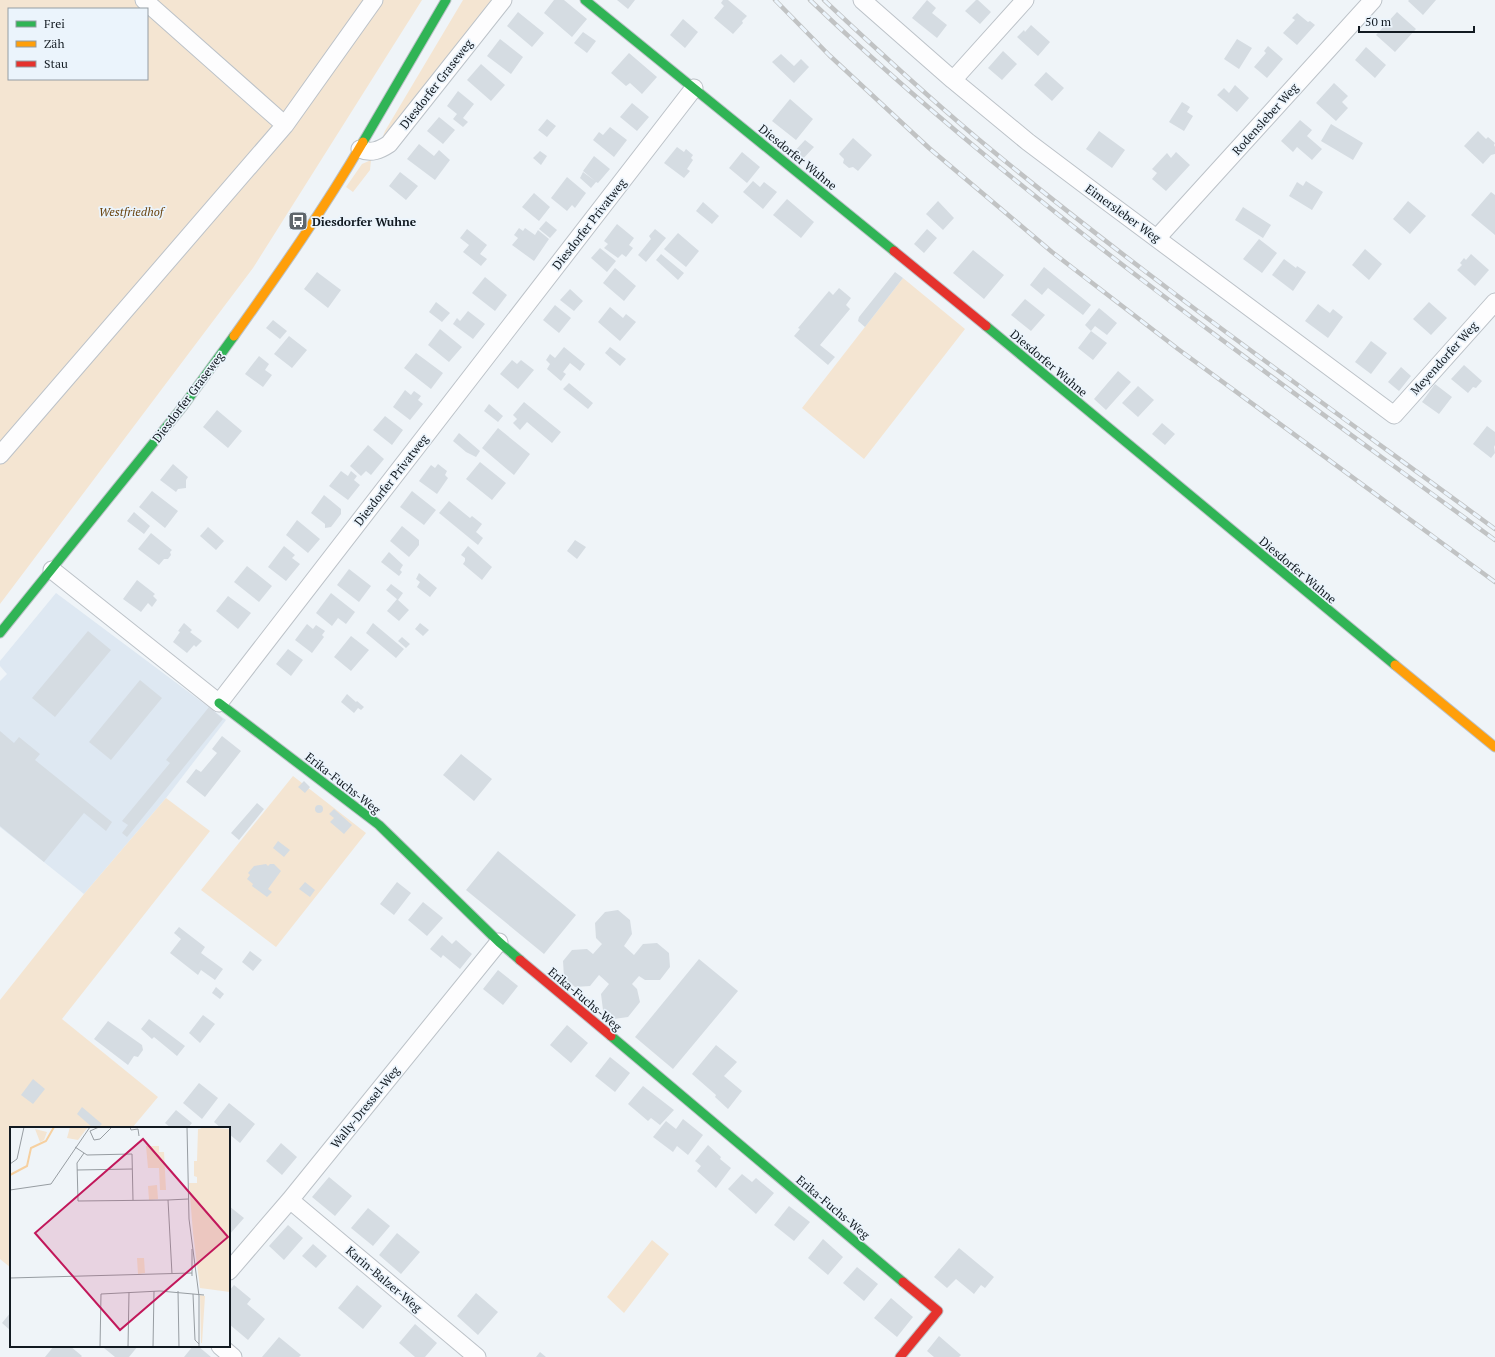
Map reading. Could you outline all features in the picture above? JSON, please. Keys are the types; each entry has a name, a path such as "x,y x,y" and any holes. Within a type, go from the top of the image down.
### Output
{"street":[{"path":"144,0 285,125"},
{"path":"0,455 285,125 374,0"},
{"name":"Diesdorfer Graseweg","path":"0,633 52,570 218,360 283,267 360,149 446,0"},
{"name":"Diesdorfer Graseweg","path":"360,149 366,151 377,151 389,144 503,0"},
{"name":"Diesdorfer Wuhne","path":"585,0 898,254 1495,747"},
{"name":"Eimersleber Weg","path":"862,0 953,80 1028,142 1394,414"},
{"path":"953,80 1025,0"},
{"name":"Rodensleber Weg","path":"1157,238 1372,0"},
{"name":"Diesdorfer Privatweg","path":"220,703 694,88"},
{"name":"Meyendorfer Weg","path":"1394,414 1495,302"},
{"path":"52,570 220,703"},
{"name":"Erika-Fuchs-Weg","path":"220,703 379,825 499,942 938,1311 900,1357"},
{"name":"Wally-Dressel-Weg","path":"230,1270 290,1200 499,942"},
{"name":"Karin-Balzer-Weg","path":"290,1200 477,1357"},
{"path":"221,1347 234,1357"}],"shaded area":[{"path":"56,593 226,720 166,798 84,894 0,827 0,681 7,674 0,666 0,661"}],"green space":[{"name":"Westfriedhof","path":"0,0 422,0 253,268 0,604"},
{"path":"463,0 492,0 381,141 385,131"},
{"path":"371,160 370,170 353,192 346,187 362,164"},
{"path":"903,278 965,329 864,459 802,408"},
{"path":"293,776 366,833 276,947 201,890"},
{"path":"166,798 210,831 62,1019 158,1097 133,1127 10,1127 10,1267 0,1259 0,1000 84,894"},
{"path":"652,1240 669,1254 624,1313 607,1297"}],"building":[{"path":"554,0 564,0 587,19 572,37 544,13"},
{"path":"617,0 635,0 628,9"},
{"path":"723,0 728,0 747,16 733,34 714,18 724,6 721,3"},
{"path":"927,0 936,8 932,13 947,25 937,38 912,18"},
{"path":"976,0 978,0 991,12 980,24 965,11"},
{"path":"1436,0 1423,15 1408,1"},
{"path":"518,12 544,33 532,47 507,26"},
{"path":"1397,12 1416,29 1395,52 1376,35"},
{"path":"1297,13 1308,22 1310,21 1315,25 1297,45 1283,33 1295,20 1292,18"},
{"path":"683,19 698,32 685,48 670,35"},
{"path":"1031,25 1050,42 1038,56 1017,37 1024,30 1025,32"},
{"path":"583,32 596,41 587,53 574,43"},
{"path":"500,39 523,57 511,74 487,56"},
{"path":"1237,39 1252,48 1239,69 1224,59"},
{"path":"1268,46 1283,59 1267,78 1254,67 1266,53 1264,51"},
{"path":"1366,47 1386,65 1375,78 1355,60"},
{"path":"1003,51 1017,64 1002,80 988,68"},
{"path":"629,53 657,77 642,94 630,83 626,86 611,73"},
{"path":"781,54 794,66 801,59 809,67 794,83 772,62"},
{"path":"481,64 505,85 491,101 467,80"},
{"path":"1046,72 1064,88 1052,101 1034,85"},
{"path":"1334,83 1348,96 1342,102 1348,108 1336,121 1316,103"},
{"path":"1235,85 1249,98 1237,112 1217,95 1224,88 1229,93"},
{"path":"458,91 474,104 463,118 468,122 463,127 453,119 457,114 447,106"},
{"path":"790,99 813,119 796,140 772,121"},
{"path":"1182,102 1190,107 1187,112 1193,116 1184,131 1169,122"},
{"path":"632,103 649,117 637,131 620,117"},
{"path":"439,117 455,130 443,144 427,131"},
{"path":"547,119 556,126 547,137 538,130"},
{"path":"1300,120 1312,130 1307,136 1322,149 1312,160 1297,147 1293,152 1281,141"},
{"path":"1331,124 1363,143 1353,160 1321,141"},
{"path":"610,127 627,140 614,157 593,140 599,132 603,135"},
{"path":"1099,131 1125,150 1112,168 1086,149"},
{"path":"1478,131 1486,139 1488,137 1495,143 1495,154 1491,155 1483,164 1464,146"},
{"path":"853,138 872,155 858,171 853,167 849,168 843,163 844,159 839,154"},
{"path":"805,140 814,147 801,161 792,154"},
{"path":"419,144 434,156 439,150 450,160 435,180 407,159"},
{"path":"677,147 684,152 686,149 693,155 691,158 693,160 687,169 690,171 684,178 664,163"},
{"path":"540,151 547,156 541,165 533,158"},
{"path":"742,152 760,167 747,183 729,168"},
{"path":"1176,152 1190,165 1166,191 1152,179 1157,173 1152,169 1167,153 1171,158"},
{"path":"594,156 610,169 598,183 596,182 591,188 580,178 583,172 595,181 583,171"},
{"path":"400,172 418,186 406,200 389,186"},
{"path":"567,177 586,193 575,208 572,205 567,211 551,198"},
{"path":"753,181 760,187 764,182 777,192 763,209 743,192"},
{"path":"1306,181 1323,192 1312,210 1289,196 1297,182 1303,186"},
{"path":"1491,192 1495,195 1495,235 1471,215"},
{"path":"534,193 550,207 539,221 522,207"},
{"path":"787,199 814,222 801,238 773,215"},
{"path":"938,201 954,218 943,230 926,214"},
{"path":"1408,201 1426,216 1410,234 1393,219"},
{"path":"703,202 719,216 712,224 696,211"},
{"path":"1243,207 1271,225 1263,238 1235,220"},
{"path":"546,221 557,230 550,238 539,229"},
{"path":"617,224 634,238 629,245 633,248 626,257 622,254 618,258 604,248 608,244 604,241"},
{"path":"519,228 523,231 525,228 535,235 538,230 549,239 534,261 512,245 518,238 514,235"},
{"path":"467,229 487,245 480,254 487,259 481,266 463,252 469,245 460,238"},
{"path":"655,229 666,238 646,262 638,255 651,239 649,236"},
{"path":"927,229 937,238 924,253 914,244"},
{"path":"678,233 699,251 686,267 664,249"},
{"path":"1259,239 1277,253 1262,273 1243,259"},
{"path":"600,248 616,261 607,272 591,258"},
{"path":"1365,249 1382,264 1369,280 1352,265"},
{"path":"973,250 1004,275 984,299 953,273"},
{"path":"661,254 684,273 678,280 656,260"},
{"path":"1471,254 1489,270 1475,286 1457,270 1462,265 1460,263 1464,258 1466,260"},
{"path":"1284,259 1296,268 1297,266 1306,272 1293,291 1272,275"},
{"path":"1044,267 1091,305 1083,315 1048,288 1042,295 1030,285"},
{"path":"615,268 636,286 624,301 603,283"},
{"path":"317,272 341,290 328,308 304,289"},
{"path":"895,272 903,278 865,327 858,321 859,317"},
{"path":"485,277 507,295 495,311 472,293"},
{"path":"839,288 851,298 846,305 850,309 820,345 835,357 828,365 794,336 800,329 798,328 829,291 833,295"},
{"path":"570,289 583,301 574,311 560,300"},
{"path":"1025,299 1045,315 1031,331 1011,315"},
{"path":"436,302 450,313 442,322 429,312"},
{"path":"1429,302 1447,318 1431,335 1413,319"},
{"path":"1318,304 1330,313 1333,309 1343,317 1328,338 1305,321"},
{"path":"555,305 571,318 559,333 543,320"},
{"path":"610,307 623,318 626,314 636,322 620,341 598,322"},
{"path":"1099,308 1117,323 1107,335 1095,326 1091,331 1085,325"},
{"path":"468,311 485,324 473,339 453,324 457,318 460,321"},
{"path":"273,320 287,331 280,339 266,328"},
{"path":"440,329 462,347 449,362 428,345"},
{"path":"1091,331 1107,343 1093,360 1078,348"},
{"path":"289,336 307,350 292,368 274,354"},
{"path":"1371,341 1387,353 1371,374 1355,362"},
{"path":"564,347 585,364 580,371 570,363 563,372 566,374 561,381 547,369 550,364 546,360 550,354 555,358"},
{"path":"610,347 626,359 620,366 605,353"},
{"path":"416,353 443,373 431,389 404,368"},
{"path":"259,356 269,364 265,370 272,375 263,387 245,374"},
{"path":"512,360 517,364 521,360 534,370 518,389 500,374"},
{"path":"1464,365 1482,381 1476,388 1473,387 1468,393 1451,379"},
{"path":"1401,367 1411,376 1399,391 1388,382"},
{"path":"1118,371 1131,382 1106,410 1094,399"},
{"path":"569,383 593,403 588,409 563,389"},
{"path":"1435,384 1452,397 1439,414 1422,402"},
{"path":"1138,386 1154,400 1138,417 1122,403"},
{"path":"405,390 411,395 414,391 421,396 418,400 423,404 410,420 393,407"},
{"path":"524,402 561,432 552,443 527,422 520,430 513,423 517,419 513,415"},
{"path":"489,404 503,416 498,422 484,411"},
{"path":"217,410 242,431 228,448 203,427"},
{"path":"385,416 403,430 392,445 373,430"},
{"path":"1162,423 1175,434 1165,445 1152,434"},
{"path":"1487,426 1495,432 1495,453 1491,458 1473,444"},
{"path":"498,428 530,454 514,475 482,448"},
{"path":"459,433 480,451 476,457 466,452 453,441"},
{"path":"368,445 384,459 371,475 366,471 361,476 350,466"},
{"path":"480,462 506,483 492,500 466,479"},
{"path":"173,464 188,477 186,480 186,488 178,489 176,492 160,480"},
{"path":"438,464 447,471 445,475 448,478 437,494 419,481 431,465 435,468"},
{"path":"341,471 348,476 351,471 357,476 354,480 360,485 348,500 329,486"},
{"path":"152,491 178,511 165,528 139,507"},
{"path":"412,491 436,510 424,525 400,507"},
{"path":"324,495 341,509 341,514 331,527 325,528 325,524 311,513"},
{"path":"449,501 470,518 472,516 482,524 476,532 483,538 478,545 439,513"},
{"path":"134,512 150,526 144,534 127,521"},
{"path":"297,520 320,539 308,553 286,535"},
{"path":"402,526 419,540 419,545 409,557 390,541"},
{"path":"208,527 224,541 216,550 200,536"},
{"path":"151,533 172,550 168,559 164,559 159,565 138,549"},
{"path":"575,540 586,547 577,559 567,551"},
{"path":"284,546 295,555 292,558 300,564 286,581 268,567"},
{"path":"468,546 492,567 482,580 463,564 465,558 461,555"},
{"path":"389,552 403,565 400,570 402,572 399,576 381,562"},
{"path":"247,566 272,586 259,602 234,582"},
{"path":"349,569 371,586 359,602 337,585"},
{"path":"419,573 437,588 430,597 417,587 420,582 416,579"},
{"path":"137,580 155,594 153,596 157,600 152,607 148,603 141,612 123,599"},
{"path":"391,584 403,593 398,600 386,590"},
{"path":"331,593 355,612 346,624 338,618 332,626 316,613"},
{"path":"228,596 251,613 238,629 216,611"},
{"path":"397,599 409,610 399,621 387,611"},
{"path":"184,623 192,630 190,632 202,641 196,647 194,645 187,653 173,642"},
{"path":"373,623 404,649 396,658 366,633"},
{"path":"420,623 429,630 423,636 415,629"},
{"path":"307,624 313,629 316,625 325,631 322,635 324,637 312,653 295,640"},
{"path":"88,631 111,650 55,717 32,698"},
{"path":"351,636 369,650 351,671 334,657"},
{"path":"402,637 410,644 406,648 398,641"},
{"path":"288,649 303,660 291,676 276,664"},
{"path":"140,680 162,698 111,760 89,742"},
{"path":"347,694 364,707 361,710 358,708 354,713 341,702"},
{"path":"209,707 223,719 127,837 122,833 128,825 122,821 170,763 166,760"},
{"path":"0,731 14,743 19,737 40,754 35,760 112,822 106,831 84,813 44,862 0,826"},
{"path":"222,736 241,751 205,797 186,782 196,769 201,772 217,753 212,749"},
{"path":"461,754 492,779 474,801 443,775"},
{"path":"304,781 310,787 305,793 298,787"},
{"path":"257,803 264,809 239,840 231,833"},
{"path":"319,805 322,806 322,812 319,813 316,812 315,809 316,806"},
{"path":"334,809 352,825 344,834 330,822 334,818 329,814"},
{"path":"278,841 290,850 284,857 273,848"},
{"path":"498,851 576,915 544,954 466,890"},
{"path":"266,864 268,866 270,864 274,864 281,871 268,889 272,892 267,897 252,886 253,884 247,879 250,875 248,873 254,866"},
{"path":"305,882 315,890 310,897 299,889"},
{"path":"397,882 411,893 394,915 380,904"},
{"path":"423,902 443,918 427,936 408,920"},
{"path":"618,910 630,920 632,934 624,946 634,955 643,944 657,943 669,953 670,967 660,980 645,980 639,976 632,984 637,989 640,1002 628,1017 614,1019 603,1010 601,994 609,984 599,975 590,986 575,987 564,977 563,961 572,950 587,949 593,954 602,944 596,938 595,923 605,912"},
{"path":"179,927 205,947 201,953 223,969 215,980 201,970 198,975 170,953 181,939 174,933"},
{"path":"442,935 452,944 456,940 472,954 460,969 443,955 441,958 430,949"},
{"path":"250,951 262,960 253,971 242,962"},
{"path":"699,959 738,991 673,1069 635,1037"},
{"path":"498,970 518,986 503,1005 483,989"},
{"path":"216,987 224,994 220,999 212,993"},
{"path":"203,1015 215,1024 200,1043 189,1033"},
{"path":"149,1019 185,1046 177,1056 154,1037 152,1039 141,1029"},
{"path":"108,1021 142,1045 143,1050 138,1057 134,1056 128,1065 94,1039"},
{"path":"567,1025 588,1043 571,1063 550,1045"},
{"path":"716,1045 737,1062 724,1076 742,1091 728,1109 715,1097 716,1095 692,1074"},
{"path":"610,1057 630,1073 615,1092 595,1076"},
{"path":"33,1079 45,1089 33,1104 21,1095"},
{"path":"199,1083 218,1098 202,1119 183,1103"},
{"path":"643,1086 674,1110 660,1125 651,1118 648,1121 628,1104"},
{"path":"229,1103 255,1124 240,1143 230,1135 230,1127 220,1127 214,1122"},
{"path":"82,1107 102,1124 99,1127 92,1127 77,1114"},
{"path":"176,1110 192,1123 189,1127 170,1127 165,1123"},
{"path":"683,1119 703,1135 688,1155 677,1146 673,1152 653,1137 666,1121 676,1129"},
{"path":"281,1143 297,1157 282,1175 266,1161"},
{"path":"708,1145 721,1157 720,1159 731,1168 716,1188 697,1171 701,1166 695,1161"},
{"path":"742,1174 752,1182 756,1178 774,1193 756,1214 728,1189"},
{"path":"329,1177 352,1196 335,1216 312,1197"},
{"path":"789,1206 810,1222 794,1241 774,1225"},
{"path":"230,1207 244,1218 230,1234"},
{"path":"368,1208 390,1226 373,1246 351,1228"},
{"path":"288,1225 303,1238 284,1260 269,1246"},
{"path":"397,1233 420,1252 401,1274 379,1255"},
{"path":"823,1239 843,1257 828,1275 808,1258"},
{"path":"313,1244 327,1256 316,1268 302,1256"},
{"path":"959,1248 994,1277 985,1288 981,1285 974,1294 956,1279 947,1288 934,1277"},
{"path":"857,1267 878,1284 864,1301 843,1283"},
{"path":"234,1285 251,1299 247,1304 265,1319 248,1340 230,1325 230,1290"},
{"path":"357,1285 382,1306 363,1329 338,1308"},
{"path":"476,1293 498,1312 478,1335 457,1316"},
{"path":"891,1298 913,1317 897,1337 874,1318"},
{"path":"10,1313 10,1330 2,1323"},
{"path":"415,1324 437,1343 425,1357 415,1357 399,1343"},
{"path":"939,1336 961,1355 959,1357 934,1357 927,1351"},
{"path":"279,1337 301,1355 299,1357 262,1357"},
{"path":"53,1347 71,1347 82,1356 81,1357 45,1357"},
{"path":"137,1347 129,1357 115,1357 104,1348"},
{"path":"192,1347 199,1347 211,1357 184,1357"},
{"path":"540,1352 546,1357 536,1357"}],"railway":[{"path":"775,0 829,55 929,148 1052,252 1178,349 1495,582"},
{"path":"810,0 890,74 973,145 1058,214 1231,347 1495,540"},
{"path":"824,0 938,104 1040,189 1168,289 1495,529"}],"traffic: fast":[{"path":"363,142 446,0"},
{"path":"585,0 894,251"},
{"path":"986,326 1395,665"},
{"path":"0,633 184,405 234,336"},
{"path":"219,703 379,825 499,942 520,960"},
{"path":"611,1036 903,1282"}],"traffic: slow":[{"path":"234,336 317,216 363,142"},
{"path":"1395,665 1495,747"}],"traffic: jam":[{"path":"894,251 986,326"},
{"path":"520,960 611,1036"},
{"path":"900,1357 938,1311 903,1282"}],"place":[{"name":"Diesdorfer Wuhne","path":"298,221"}]}
